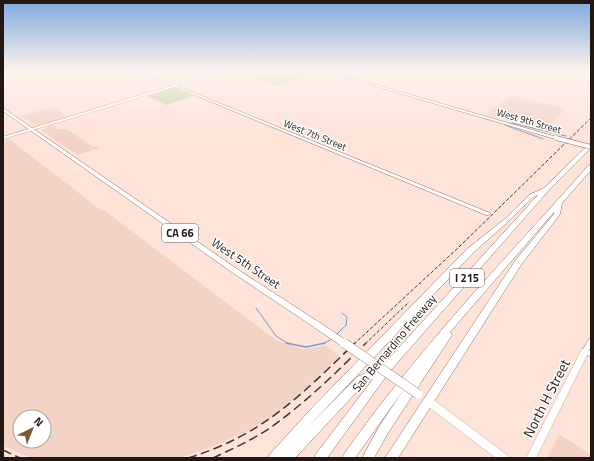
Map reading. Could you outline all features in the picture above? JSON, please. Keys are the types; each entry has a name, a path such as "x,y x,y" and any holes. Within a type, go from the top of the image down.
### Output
{"highway":[{"name":"San Bernardino Freeway","path":"320,458 387,368 547,189 591,146"},
{"name":"I 215","path":"348,458 376,416 424,356 591,166"},
{"path":"274,458 412,310 481,240 508,219 531,196 547,189"},
{"path":"391,458 423,398 518,263 557,214 560,202"},
{"path":"368,458 384,429 469,304"},
{"path":"287,458 361,380 387,368"}],"main road":[{"path":"3,138 156,93"},
{"name":"West 5th Street","path":"3,108 238,274 317,325 423,398 504,458"},
{"name":"North H Street","path":"531,458 588,353"}],"street":[{"name":"West 7th Street","path":"189,93 488,214"},
{"name":"West 9th Street","path":"396,93 556,138 591,146"},
{"path":"588,353 591,341"}],"shaded area":[{"path":"512,96 566,109 544,129 485,114"},
{"path":"53,107 67,116 38,125 21,116"},
{"path":"53,125 58,129 67,129 93,147 96,146 99,148 78,155 41,130"},
{"path":"9,139 102,211 104,210 277,341 303,349 326,346 339,356 302,392 273,417 244,433 182,457 32,458 3,446 3,141"},
{"path":"559,434 591,455 591,458 547,458"}],"green space":[{"path":"159,93 185,93 193,96 166,105 147,96"}],"waterway":[{"path":"512,123 566,136"},
{"path":"505,125 543,139"},
{"path":"256,308 276,336 288,343"},
{"path":"336,335 346,325 347,317 342,313"},
{"path":"325,343 332,339"},
{"path":"288,343 306,347 325,343"}],"railway":[{"path":"354,344 459,247 591,118"},
{"path":"365,344 409,302"},
{"path":"188,458 214,449 238,438 279,412 298,397 355,343"},
{"path":"213,458 270,428 320,387 366,343"},
{"path":"3,450 20,458"}]}
